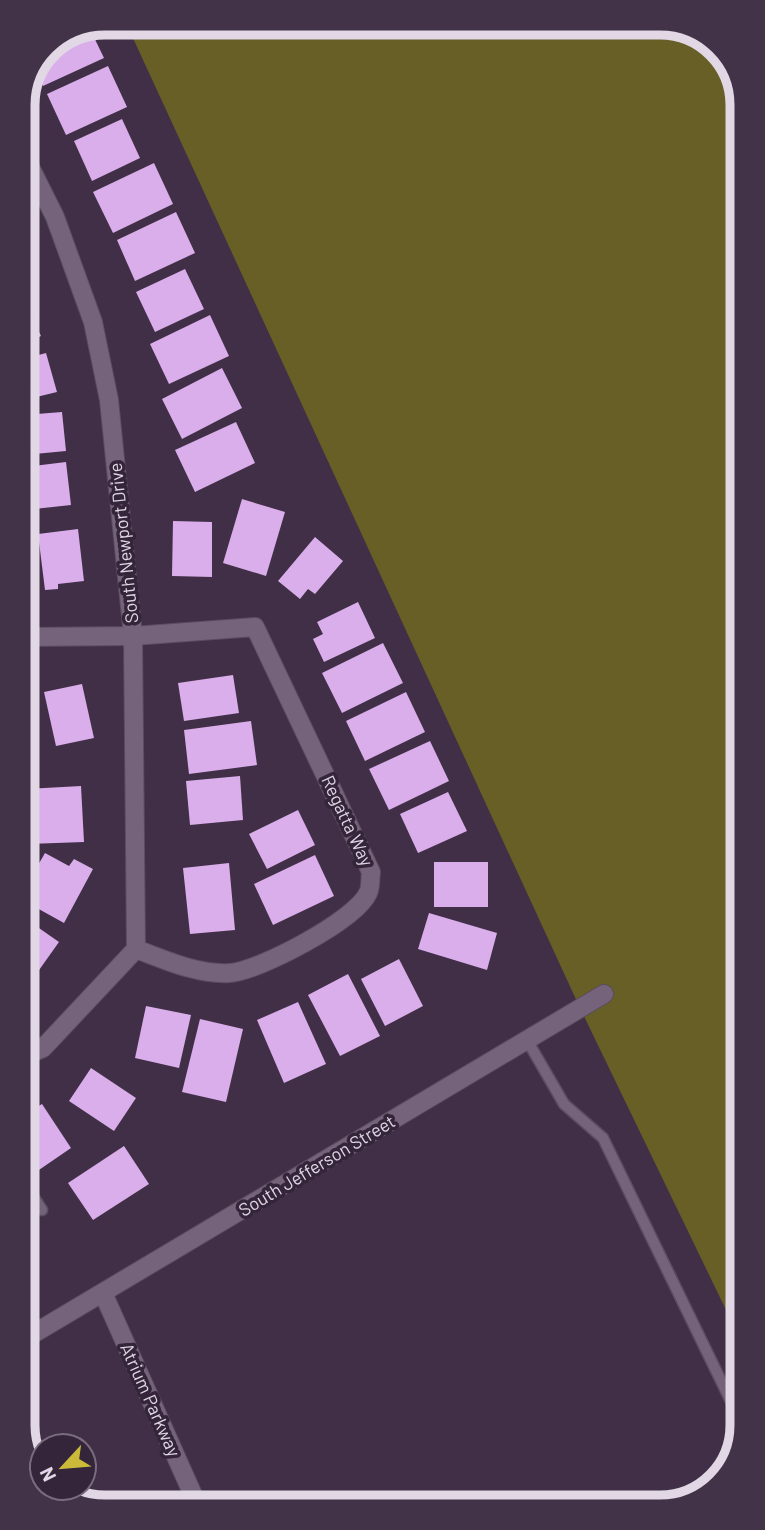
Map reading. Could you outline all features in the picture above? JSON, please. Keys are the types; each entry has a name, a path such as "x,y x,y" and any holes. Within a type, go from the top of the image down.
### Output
{"street":[{"name":"South Newport Drive","path":"35,177 55,217 93,322 109,400 133,636 136,949"},
{"name":"Regatta Way","path":"133,636 255,627 371,872 368,894 332,929 231,973 180,965 136,949"},
{"path":"35,637 133,636"},
{"path":"35,1052 43,1048 136,949"},
{"name":"South Jefferson Street","path":"35,1333 604,993"},
{"name":"Atrium Parkway","path":"103,1293 193,1495"}],"lane":[{"path":"531,1047 564,1104 603,1138 730,1399"},
{"path":"35,1199 42,1210"}],"shaded area":[{"path":"132,35 665,35 687,40 703,49 716,62 725,78 730,105 730,1318 580,1008"}],"building":[{"path":"93,36 104,58 43,86 40,79 42,74 59,52 78,40"},
{"path":"108,66 127,107 66,135 47,94"},
{"path":"122,119 140,158 92,181 74,141"},
{"path":"154,163 173,204 113,233 93,192"},
{"path":"176,212 195,253 135,281 117,240"},
{"path":"185,269 204,309 155,332 136,292"},
{"path":"210,315 229,356 169,384 150,344"},
{"path":"35,323 41,336 35,339"},
{"path":"46,353 57,392 35,397 35,356"},
{"path":"222,368 242,408 182,439 162,399"},
{"path":"62,412 66,451 35,454 35,414"},
{"path":"236,422 255,463 195,492 175,450"},
{"path":"66,462 71,505 35,509 35,466"},
{"path":"242,499 285,512 266,576 223,563"},
{"path":"173,521 212,522 212,577 172,576"},
{"path":"78,529 84,581 58,584 58,589 45,590 38,534"},
{"path":"315,537 343,561 315,594 308,589 300,599 278,581"},
{"path":"358,602 375,638 324,662 313,639 323,634 317,622"},
{"path":"383,643 403,683 342,713 322,673"},
{"path":"233,675 239,713 184,721 178,683"},
{"path":"82,684 94,738 56,746 44,692"},
{"path":"406,692 425,732 365,761 346,721"},
{"path":"35,693 39,693 35,760"},
{"path":"251,721 257,765 189,774 184,730"},
{"path":"430,741 449,781 389,810 369,769"},
{"path":"240,776 243,820 190,825 186,781"},
{"path":"81,786 84,842 35,844 35,789"},
{"path":"448,792 467,831 418,853 400,814"},
{"path":"298,810 315,845 267,869 249,834"},
{"path":"45,853 69,866 74,859 93,869 64,923 35,907 35,870"},
{"path":"315,855 334,896 273,925 254,884"},
{"path":"434,862 488,862 488,907 434,907"},
{"path":"229,863 235,930 190,934 183,868"},
{"path":"429,913 497,933 487,970 418,949"},
{"path":"35,925 59,942 35,976"},
{"path":"399,959 423,1006 385,1026 361,979"},
{"path":"348,974 380,1036 340,1056 308,995"},
{"path":"298,1002 326,1064 284,1083 257,1020"},
{"path":"146,1006 191,1015 179,1068 135,1058"},
{"path":"200,1019 243,1029 226,1102 182,1092"},
{"path":"91,1068 136,1098 114,1131 69,1101"},
{"path":"42,1104 71,1148 36,1172 35,1170 35,1108"},
{"path":"124,1146 149,1184 93,1220 68,1183"}]}
